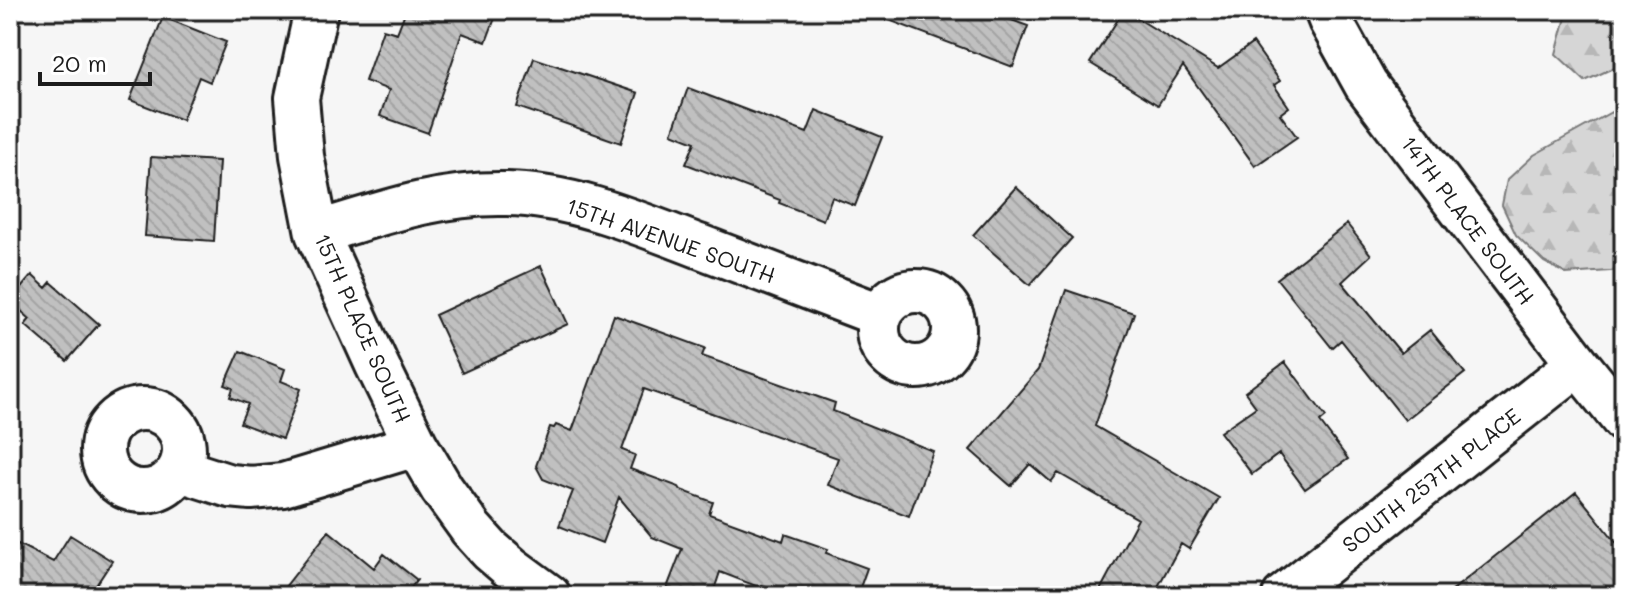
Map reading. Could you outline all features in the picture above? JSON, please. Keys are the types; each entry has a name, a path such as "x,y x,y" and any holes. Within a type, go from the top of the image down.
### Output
{"street":[{"name":"15TH PLACE SOUTH","path":"316,10 297,98 302,156 317,233 416,445 442,489 490,550 549,596"},
{"name":"14TH PLACE SOUTH","path":"1326,10 1366,85 1624,421"},
{"name":"15TH AVENUE SOUTH","path":"317,233 431,201 506,193 545,197 658,230 880,315"},
{"name":"SOUTH 257TH PLACE","path":"1284,596 1578,364"},
{"path":"180,470 230,486 272,487 416,445"}],"green space":[{"path":"1568,10 1624,10 1624,63 1585,81 1556,54"},
{"path":"1624,105 1624,270 1566,274 1544,262 1516,235 1502,205 1507,180 1534,155"}],"building":[{"path":"406,10 498,10 486,42 462,33 428,133 380,116 389,90 365,81 383,29 397,33"},
{"path":"871,10 984,10 1028,26 1013,67 870,13"},
{"path":"1124,10 1218,68 1253,43 1280,81 1274,85 1289,107 1280,114 1297,137 1255,166 1183,66 1158,105 1090,63"},
{"path":"163,17 226,42 210,82 199,77 182,120 130,100"},
{"path":"534,58 638,93 621,143 517,107"},
{"path":"688,88 807,133 816,110 882,137 855,206 832,197 823,220 686,164 695,142 672,133"},
{"path":"151,157 219,161 214,241 145,236"},
{"path":"1016,187 1072,238 1030,285 973,235"},
{"path":"1347,224 1371,255 1342,282 1401,353 1430,330 1465,373 1405,420 1341,340 1332,348 1277,279"},
{"path":"541,266 568,324 462,373 435,315"},
{"path":"32,275 46,288 51,282 99,324 67,361 25,325 30,319 10,301"},
{"path":"1066,290 1134,313 1095,426 1219,498 1189,549 1181,544 1153,596 1097,596 1138,519 1058,473 1051,482 1030,464 1011,486 970,450 1038,370"},
{"path":"614,315 705,348 702,356 835,403 833,411 933,451 909,516 828,485 838,458 644,389 622,450 635,455 630,469 713,502 709,514 783,541 785,534 828,549 826,553 867,568 857,596 790,596 720,572 712,596 689,596 667,588 682,549 652,537 619,497 602,543 559,526 573,491 543,479 536,466 550,427 556,425 572,431"},
{"path":"240,351 285,369 281,381 301,389 282,439 240,423 248,404 230,397 233,388 225,385"},
{"path":"1285,362 1326,417 1320,422 1348,459 1305,489 1279,454 1252,474 1220,432 1256,407 1245,392"},
{"path":"1576,492 1624,552 1624,596 1445,596"},
{"path":"329,531 374,568 384,554 417,580 406,594 408,596 278,596"},
{"path":"70,535 112,561 89,596 10,596 10,540 53,562"}]}
